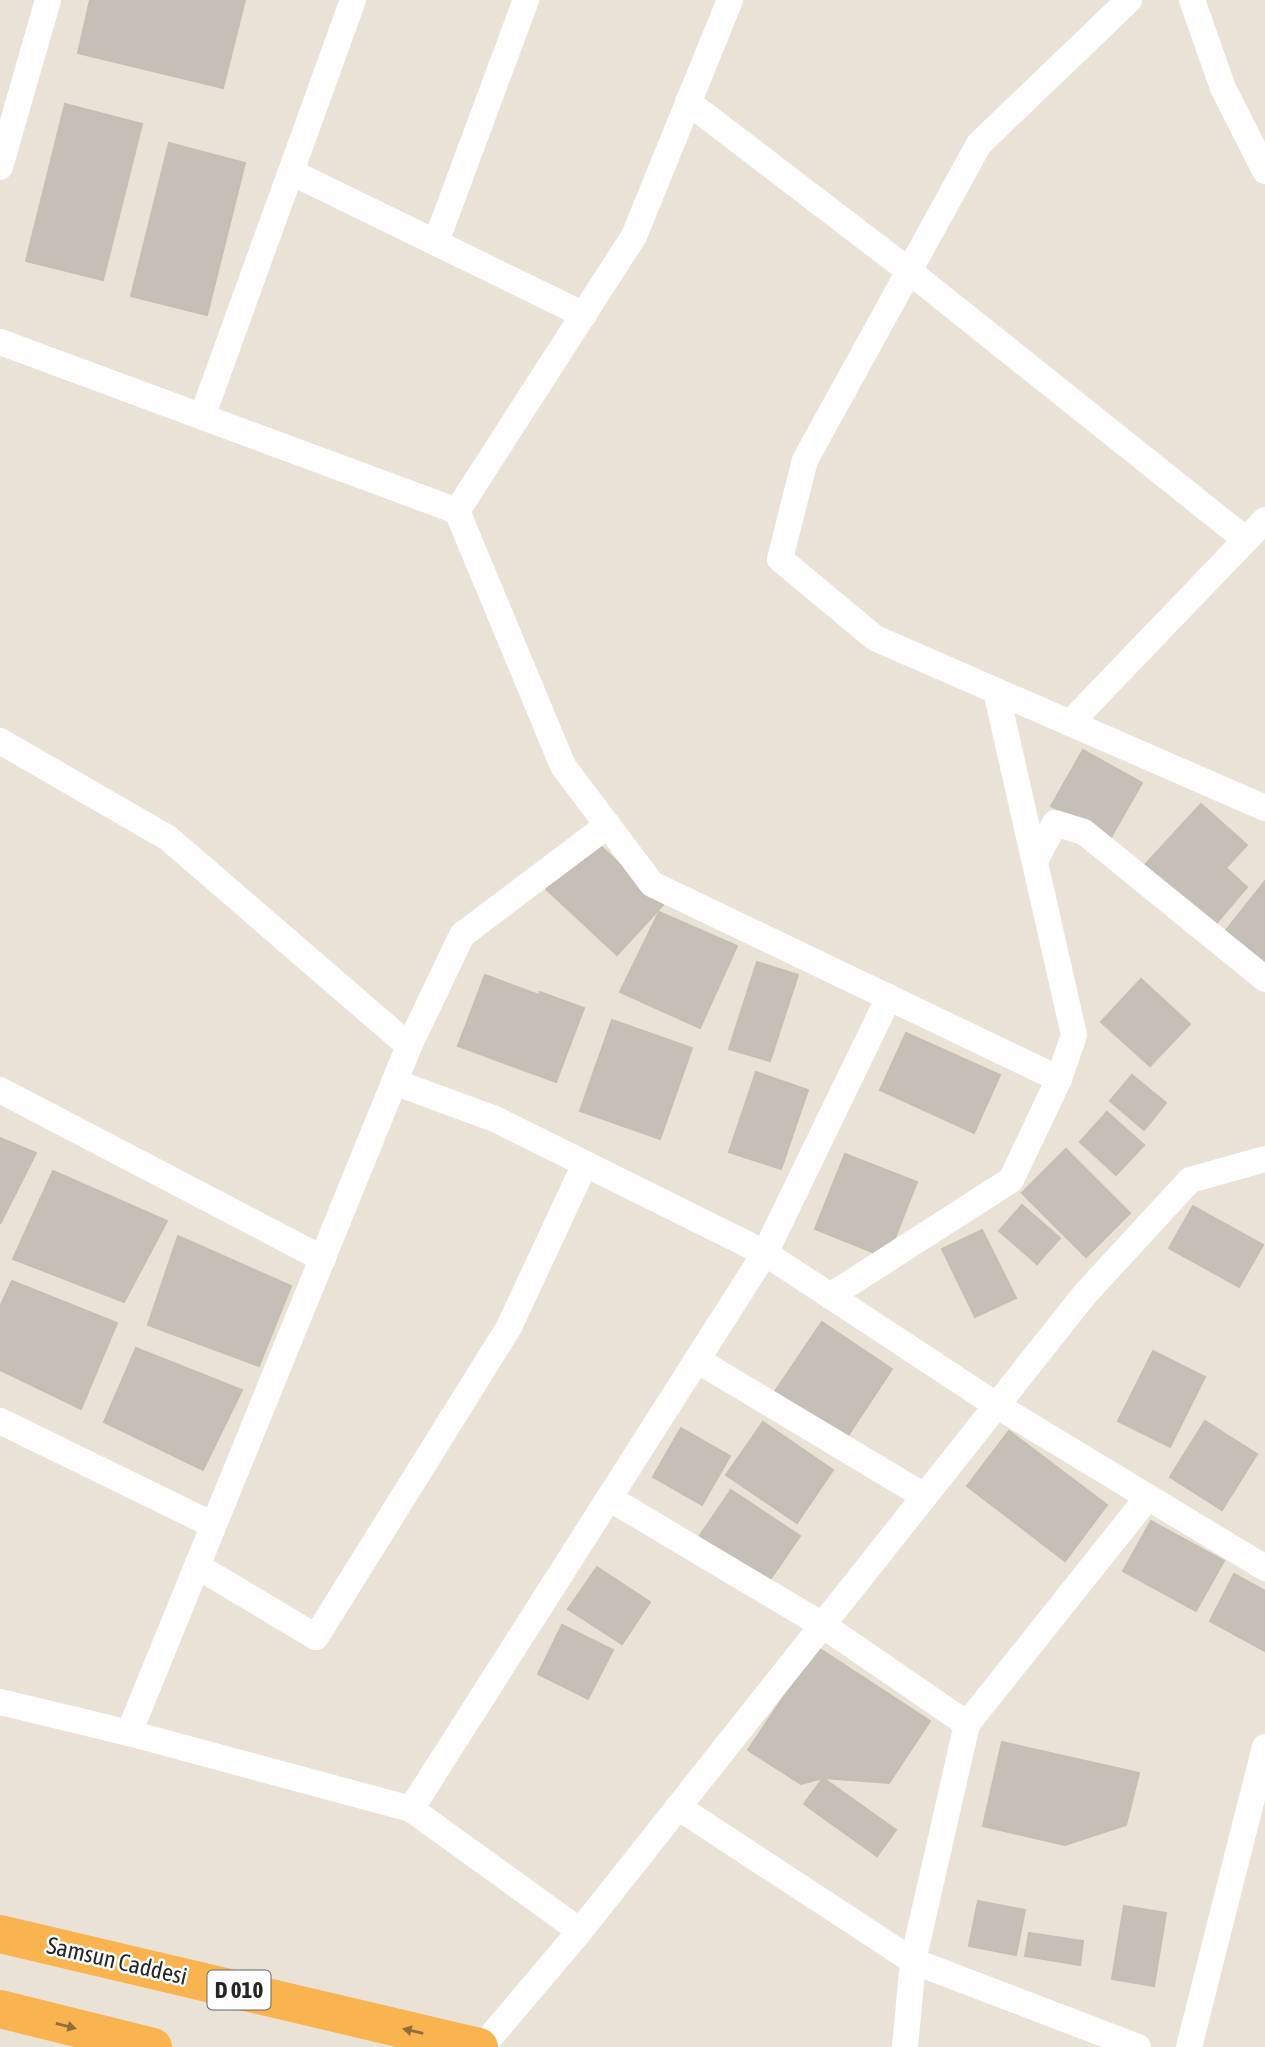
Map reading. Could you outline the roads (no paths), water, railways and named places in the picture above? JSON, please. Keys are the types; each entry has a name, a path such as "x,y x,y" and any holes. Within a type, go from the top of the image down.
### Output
{"highway":[{"name":"Samsun Caddesi","path":"0,1934 481,2047"},
{"path":"0,2009 153,2047"}],"street":[{"path":"0,167 48,0"},
{"path":"202,417 353,0"},
{"path":"436,242 526,0"},
{"path":"457,511 634,236 730,0"},
{"path":"1129,0 979,144 806,460 780,559 875,638 1265,808"},
{"path":"1192,0 1223,88 1259,147 1265,171"},
{"path":"688,102 909,271 1246,540"},
{"path":"291,172 584,314"},
{"path":"0,342 457,511 564,766 652,884 1059,1079"},
{"path":"1070,723 1265,520"},
{"path":"830,1296 1011,1180 1059,1079 1074,1035 996,691"},
{"path":"0,741 168,838 409,1046"},
{"path":"1035,861 1055,823 1084,832 1265,979"},
{"path":"129,1732 409,1046 462,935 608,825"},
{"path":"411,1809 765,1253 888,997"},
{"path":"394,1082 495,1119 765,1253 996,1405 1265,1568"},
{"path":"0,1090 323,1259"},
{"path":"481,2047 580,1931 1085,1294 1190,1180 1258,1161 1265,1140"},
{"path":"197,1566 316,1637 509,1327 585,1164"},
{"path":"697,1360 924,1496"},
{"path":"0,1421 213,1525"},
{"path":"905,2047 914,1961 967,1724 1148,1497"},
{"path":"609,1498 824,1626 967,1724"},
{"path":"0,1702 129,1732 411,1809 580,1931"},
{"path":"1189,2047 1265,1747"},
{"path":"678,1807 914,1961 1138,2047"}]}
